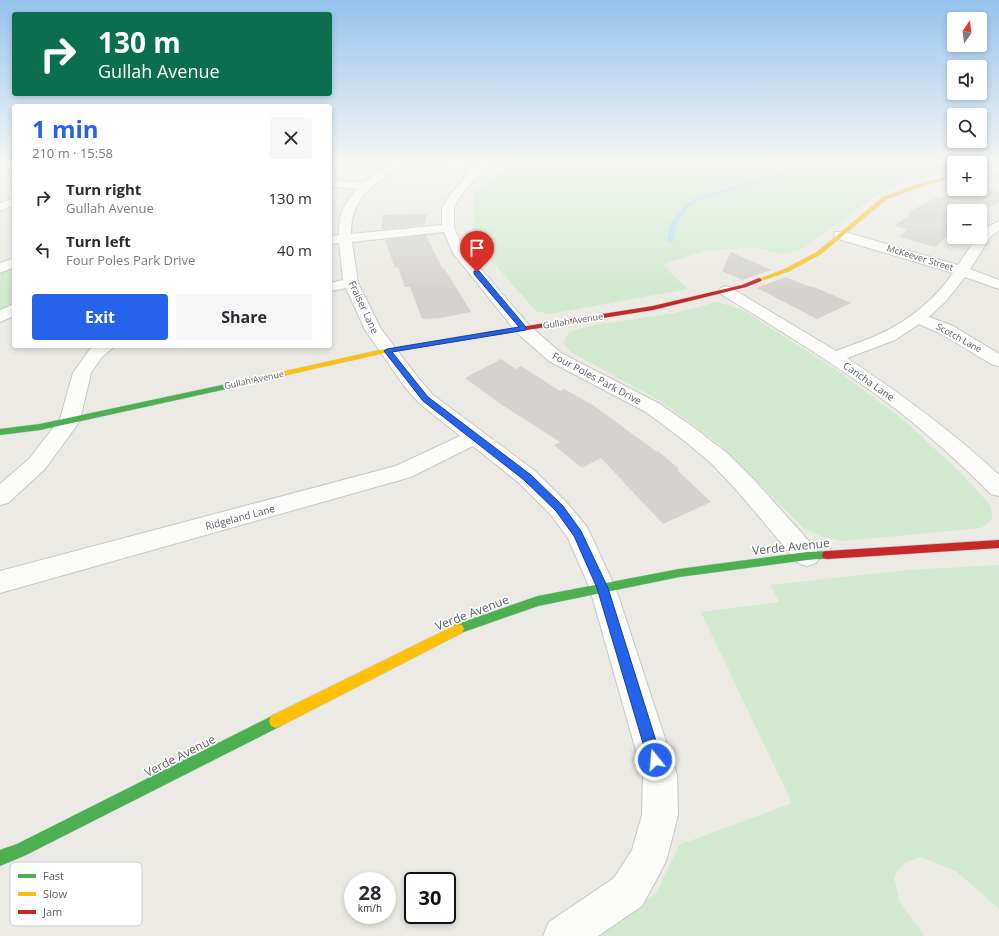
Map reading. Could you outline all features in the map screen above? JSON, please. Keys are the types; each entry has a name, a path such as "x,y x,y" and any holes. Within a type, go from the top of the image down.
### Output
{"street":[{"path":"2,214 10,206"},
{"name":"Fraiser Lane","path":"350,206 338,239 340,285 387,351 426,399 527,477 559,509 578,534 603,588 660,775 660,815 648,858 628,892 563,936"},
{"name":"Four Poles Park Drive","path":"449,206 448,228 458,250 523,329 555,357 653,408 704,446 720,459 748,488 806,556"},
{"name":"Gullah Avenue","path":"0,432 40,427 387,351 653,308 726,291 787,270 820,253 876,206"},
{"path":"835,358 889,336 918,318 942,297 962,271 986,233 999,224"},
{"path":"338,239 448,228"},
{"name":"McKeever Street","path":"840,235 962,271 999,286"},
{"path":"0,269 12,263"},
{"name":"Cancha Lane","path":"726,291 835,358 902,404 969,458 999,488"},
{"path":"0,317 12,310"},
{"name":"Scotch Lane","path":"918,318 947,330 999,362"},
{"path":"0,497 37,464 70,420 82,373 96,353 103,348"},
{"name":"Ridgeland Lane","path":"0,582 403,472 432,460 474,437"},
{"name":"Verde Avenue","path":"0,858 28,846 455,630 538,601 679,573 806,556 999,544"}],"green space":[{"path":"474,206 862,206 802,249 783,254 754,247 705,251 662,265 688,289 550,314 536,311 475,242"},
{"path":"12,267 12,303 0,310 0,273"},
{"path":"717,302 741,309 832,367 900,417 961,473 991,506 992,520 981,528 843,541 823,537 805,529 718,443 662,402 571,352 563,342 569,332 595,325 675,313"},
{"path":"999,565 999,909 956,871 921,857 904,863 894,877 899,901 924,936 596,936 656,894 679,845 792,803 701,612 779,602 770,585 908,570"}],"building":[{"path":"921,206 947,206 947,238 935,247 899,237 907,229 894,226 911,214 907,213"},
{"path":"427,214 424,225 382,229 382,215"},
{"path":"426,235 442,268 444,268 471,312 440,318 422,319 410,287 405,287 398,267 395,268 385,240"},
{"path":"731,252 771,270 742,280 722,271"},
{"path":"786,277 851,303 817,319 757,288"},
{"path":"501,359 516,369 521,366 560,391 564,389 593,405 657,452 658,451 679,469 677,470 711,502 663,524 601,458 582,468 554,445 560,442 502,405 465,378"}],"waterway":[{"path":"670,241 674,223 688,206"}],"traffic: fast":[{"path":"0,432 40,427 255,380"},
{"path":"458,629 538,601 679,573 807,556 827,555"},
{"path":"0,858 21,850 276,721"}],"traffic: slow":[{"path":"759,280 787,270 819,253 876,206"},
{"path":"255,380 380,352 489,334"},
{"path":"276,721 458,629"}],"traffic: jam":[{"path":"489,334 653,308 744,286 759,280"},
{"path":"827,555 999,544"}],"route":[{"path":"477,272 523,329 387,351 426,399 527,477 559,509 578,534 603,588 655,760"}]}
